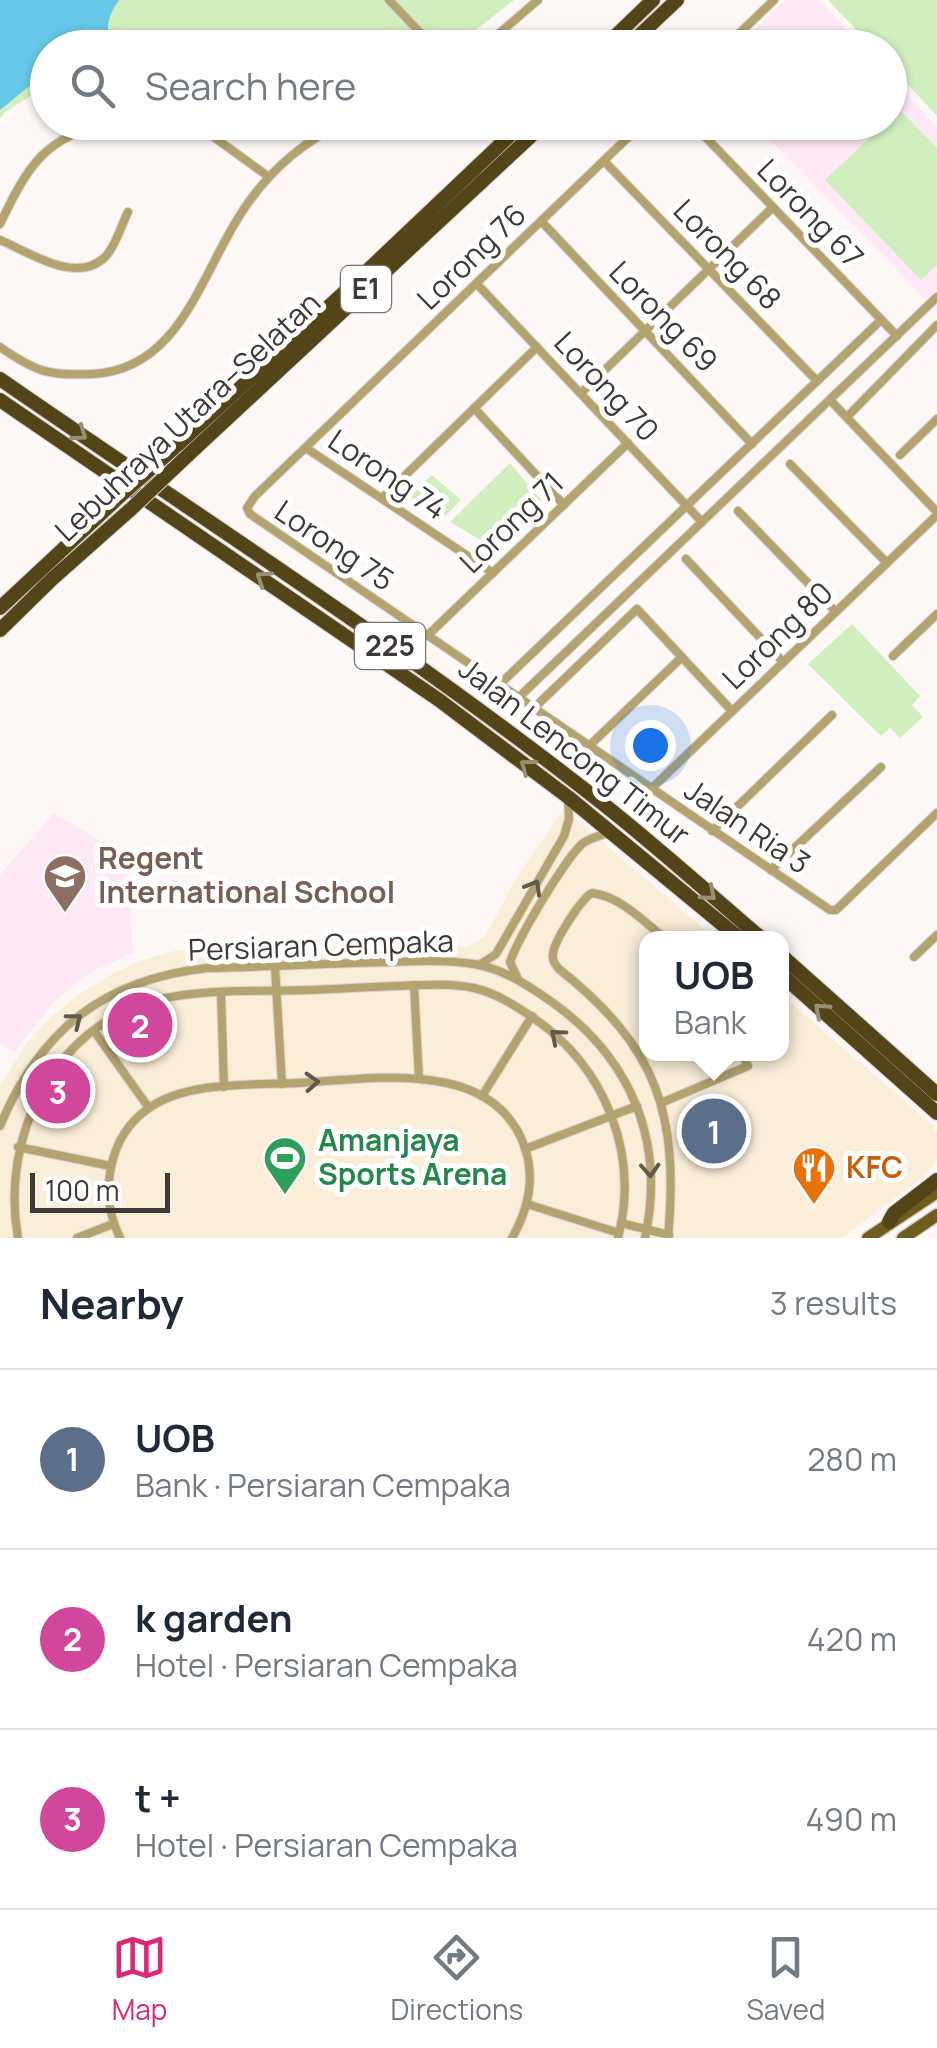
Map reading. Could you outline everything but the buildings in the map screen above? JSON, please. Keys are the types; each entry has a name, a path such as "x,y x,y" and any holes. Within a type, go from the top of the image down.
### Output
{"highway":[{"path":"622,30 653,0"},
{"path":"645,30 677,0"},
{"name":"Lebuhraya Utara–Selatan","path":"0,630 131,509 180,452 505,140"},
{"name":"Lebuhraya Utara–Selatan","path":"0,608 121,496 180,452 526,140"},
{"name":"Jalan Lencong Timur","path":"0,378 486,716 613,812 754,931"},
{"name":"Jalan Lencong Timur","path":"0,400 439,700 568,797 730,931"},
{"path":"789,962 937,1092"},
{"path":"789,982 937,1113"},
{"path":"913,1091 937,1121"},
{"path":"889,1222 894,1213 937,1180"}],"main road":[{"path":"868,1238 937,1192"},
{"path":"903,1238 937,1215"}],"street":[{"path":"389,0 418,30"},
{"path":"503,30 538,0"},
{"path":"743,30 774,0"},
{"path":"0,224 23,176 38,158 66,140"},
{"path":"218,140 269,178"},
{"path":"0,347 34,369 50,374 112,373 146,358 182,321 230,229 250,200 312,140"},
{"name":"Lorong 76","path":"247,508 255,496 625,140"},
{"name":"Lorong 67","path":"708,140 896,336"},
{"name":"Lorong 68","path":"604,160 817,381"},
{"path":"580,393 772,208"},
{"path":"0,240 61,266 79,269 106,256 128,212"},
{"name":"Lorong 69","path":"541,221 752,444"},
{"name":"Lorong 70","path":"477,284 702,522"},
{"path":"518,698 937,298"},
{"path":"499,685 881,320"},
{"path":"846,417 937,325"},
{"path":"382,498 537,347"},
{"path":"830,400 937,514"},
{"path":"474,408 564,505"},
{"path":"900,455 937,420"},
{"name":"Lorong 71","path":"428,636 628,443"},
{"name":"Lorong 74","path":"306,448 493,573"},
{"path":"790,464 887,563"},
{"name":"Lorong 75","path":"247,508 255,519 518,698"},
{"path":"738,511 836,612"},
{"name":"Lorong 80","path":"651,789 937,514"},
{"path":"686,559 783,662"},
{"path":"534,708 637,608 732,711"},
{"path":"893,656 937,614"},
{"path":"589,746 682,657"},
{"name":"Jalan Ria 3","path":"518,698 826,908 836,910 937,813"},
{"path":"712,830 832,715"},
{"path":"770,870 881,766"},
{"path":"479,965 496,954 564,836 569,819 568,797"},
{"path":"518,979 510,962 536,911 581,846 612,832"},
{"path":"639,1054 606,1010 554,964 552,954 580,902 592,893 625,907 655,931"},
{"path":"914,957 937,935"},
{"name":"Persiaran Cempaka","path":"0,1126 22,1080 48,1043 97,1004 132,985 184,971 440,961 479,965 518,979 556,1004 592,1036 616,1066 641,1116 651,1164 652,1196 646,1234"},
{"path":"275,967 282,1084"},
{"path":"414,985 419,1078"},
{"path":"18,1238 14,1206 18,1147 35,1100 67,1054 94,1031 155,1000 221,993 414,985 457,985 507,1001 532,1016 578,1056 612,1115 620,1147 624,1186 619,1231"},
{"path":"221,993 224,1087"},
{"path":"482,1096 532,1016"},
{"path":"94,1031 149,1108"},
{"path":"527,1204 619,1231 668,1237 672,1155 660,1102 643,1061"},
{"path":"641,1116 660,1102 748,1066 746,1061"},
{"path":"120,1238 108,1196 111,1166 128,1128 149,1108 174,1095 224,1087 419,1078 454,1084 482,1096 494,1103 516,1128 531,1181 527,1204 512,1238"},
{"path":"525,1149 636,1104 660,1102"},
{"path":"18,1147 111,1166"},
{"path":"77,1238 113,1224"}],"shaded area":[{"path":"785,0 819,0 847,30 754,30"},
{"path":"907,94 937,127 937,291 927,301 771,140 907,140"},
{"path":"564,809 707,931 639,931 639,1061 789,1061 789,1001 931,1124 937,1133 937,1160 927,1174 842,1238 0,1238 0,1085 27,1043 78,995 140,961 209,945 468,947 486,935 516,878"},
{"name":"Regent International School","path":"54,813 127,858 133,953 91,972 54,1002 14,1052 0,1042 0,875"}],"green space":[{"path":"0,0 514,0 476,30 30,30 30,97 0,119"},
{"path":"828,0 937,0 937,116 907,83 907,30 857,30"},
{"path":"907,117 937,148 937,265 921,280 825,180 867,140 907,140"},
{"path":"510,463 541,500 494,548 450,522"},
{"path":"432,475 461,500 442,519 410,496"},
{"path":"852,624 920,696 912,705 923,717 900,738 890,728 881,736 808,664"}],"water":[{"path":"0,0 119,0 108,30 30,30 30,86 0,110"}],"place":[{"name":"Regent International School","path":"65,914"},
{"name":"k garden","path":"140,1025"},
{"name":"t +","path":"58,1091"},
{"name":"UOB","path":"714,1131"},
{"name":"Amanjaya Sports Arena","path":"285,1196"},
{"name":"KFC","path":"814,1206"}]}
